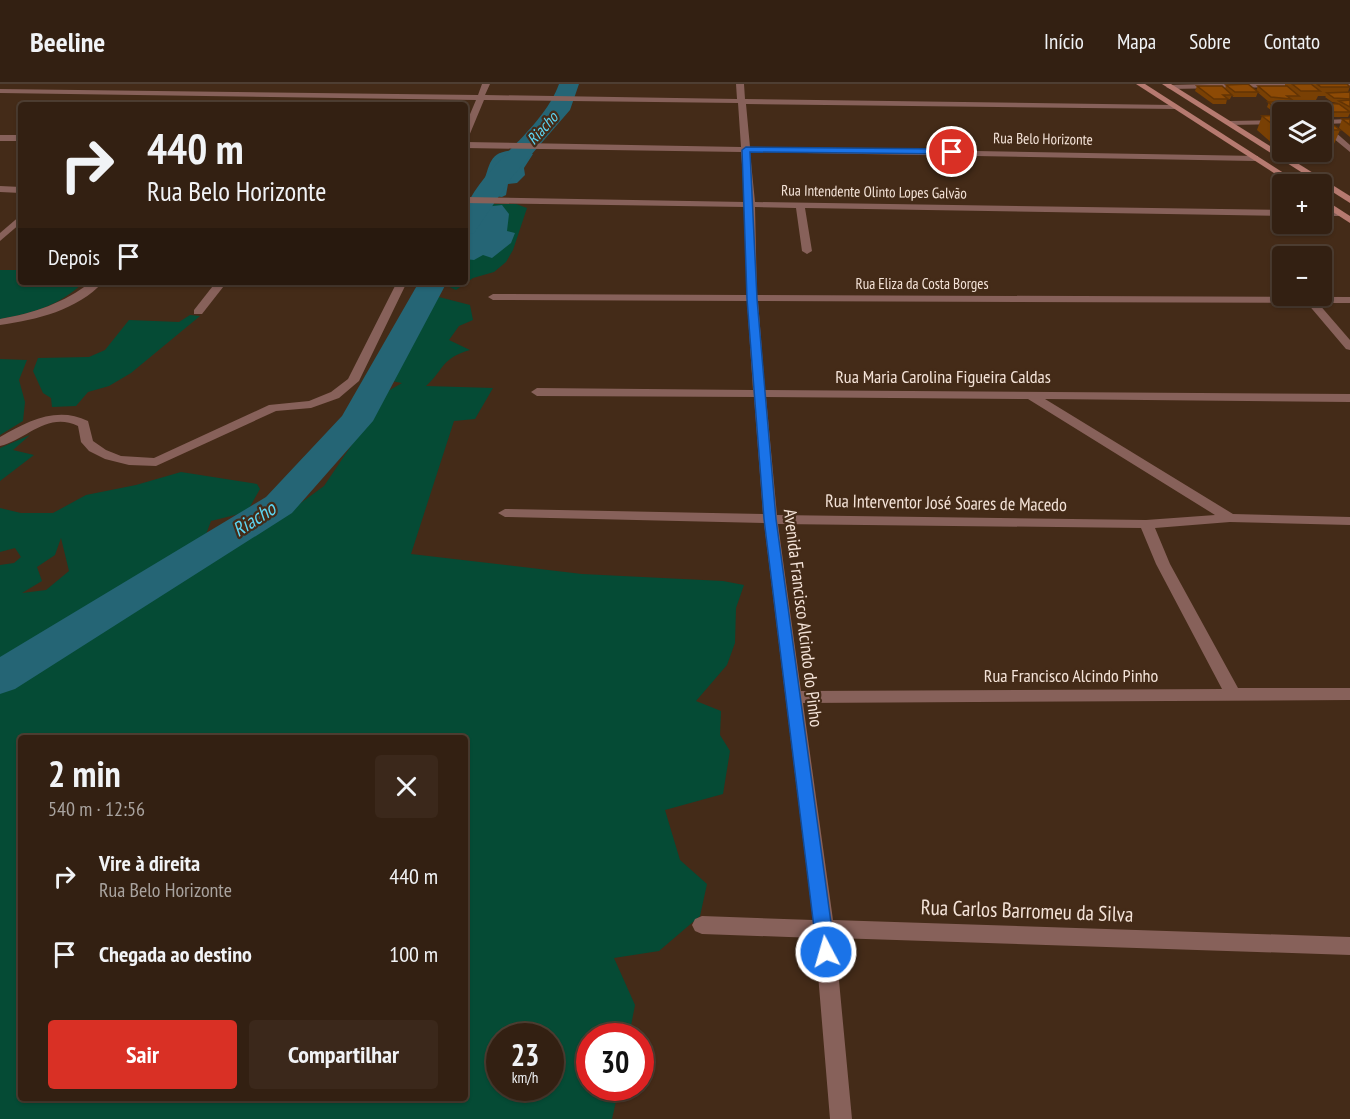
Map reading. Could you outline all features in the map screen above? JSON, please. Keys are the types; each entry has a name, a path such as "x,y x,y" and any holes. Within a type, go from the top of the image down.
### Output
{"street":[{"path":"141,102 160,84"},
{"path":"468,129 486,84"},
{"name":"Avenida Francisco Alcindo do Pinho","path":"740,84 750,204 752,299 770,519 824,928 841,1119"},
{"path":"1140,84 1280,174"},
{"path":"1342,84 1350,91"},
{"path":"1168,85 1350,84"},
{"path":"1168,85 1350,200"},
{"path":"0,90 480,99 1173,107"},
{"path":"1229,123 1272,122"},
{"path":"1332,123 1350,122"},
{"path":"1332,132 1350,149"},
{"path":"0,138 18,138"},
{"name":"Rua Belo Horizonte","path":"468,145 501,148 1255,158"},
{"path":"0,189 18,190"},
{"name":"Rua Intendente Olinto Lopes Galvão","path":"468,200 1272,213"},
{"path":"800,206 807,251"},
{"path":"1332,208 1350,220"},
{"path":"1332,213 1339,213"},
{"path":"0,238 18,221"},
{"path":"0,322 48,312 82,295 94,285"},
{"path":"198,312 220,285"},
{"path":"0,442 40,422 63,418 73,419 84,424 87,442 96,450 137,462 156,462 273,408 322,401 353,381 401,285"},
{"name":"Rua Eliza da Costa Borges","path":"493,297 1272,300"},
{"name":"Rua Eliza da Costa Borges","path":"1332,300 1350,300"},
{"path":"1315,306 1350,347"},
{"name":"Rua Maria Carolina Figueira Caldas","path":"537,392 1350,398"},
{"path":"1031,396 1230,518"},
{"name":"Rua Interventor José Soares de Macedo","path":"505,513 1146,524 1230,518 1350,520"},
{"path":"1146,524 1163,564 1233,694"},
{"name":"Rua Francisco Alcindo Pinho","path":"793,697 1350,694"},
{"name":"Rua Carlos Barromeu da Silva","path":"702,925 1350,946"}],"green space":[{"path":"468,204 516,204 527,208 513,250 506,262 494,272 468,282"},
{"path":"0,270 18,270 18,285 81,285 55,303 24,314 0,319"},
{"path":"445,285 463,285 456,290"},
{"path":"439,297 470,305 473,320 459,326 449,340 470,350 448,361 426,386 493,388 475,419 454,421 411,554 582,574 723,581 744,585 736,608 735,643 727,665 696,701 721,711 720,735 730,751 723,794 665,810 680,860 707,884 700,916 659,951 614,958 635,1005 632,1023 576,1023 576,1101 616,1101 612,1119 0,1119 0,687 36,664 72,651 88,635 272,524 324,486 388,391 402,383 370,377 410,299"},
{"path":"190,315 200,316 131,373 109,386 88,392 76,406 52,407 51,398 43,393 33,371 38,358 89,357 105,350 129,320 179,322"},
{"path":"0,359 27,360 19,380 25,402 23,421 0,435"},
{"path":"30,435 13,450 34,455 0,481 0,448"},
{"path":"181,472 257,484 260,489 247,512 211,521 205,537 0,659 0,565 14,563 21,557 15,548 0,552 0,508 21,513 53,513 86,495 136,485","holes":["61,538 69,571 46,590 22,593 42,581 37,567 55,555"]}],"water":[{"path":"517,150 533,154 524,168 525,175 517,183 508,184 506,195 502,197 482,195 480,190 494,157 499,153"},
{"path":"502,205 509,214 507,231 515,233 511,243 492,258 483,255 474,260 468,259 468,209"}],"building":[{"path":"1248,84 1258,92 1235,92 1226,85"},
{"path":"1292,84 1311,84 1320,91 1301,91"},
{"path":"1317,84 1347,84 1350,87 1321,87"},
{"path":"1197,86 1222,86 1232,95 1223,95 1228,99 1214,99"},
{"path":"1258,86 1287,86 1299,96 1287,96 1291,99 1271,97"},
{"path":"1350,92 1350,99 1334,98 1327,93"},
{"path":"1350,100 1350,107 1339,101"},
{"path":"1332,104 1339,104 1350,112 1332,112"},
{"path":"1262,116 1272,116 1272,124"},
{"path":"1342,119 1350,119 1350,125"},
{"path":"1332,124 1340,130 1332,130"}],"waterway":[{"name":"Riacho","path":"468,223 503,172 562,105 569,84"},
{"name":"Riacho","path":"0,678 279,505 356,421 431,285"}],"route":[{"path":"826,952 770,519 752,299 750,204 746,150 952,152"}]}
